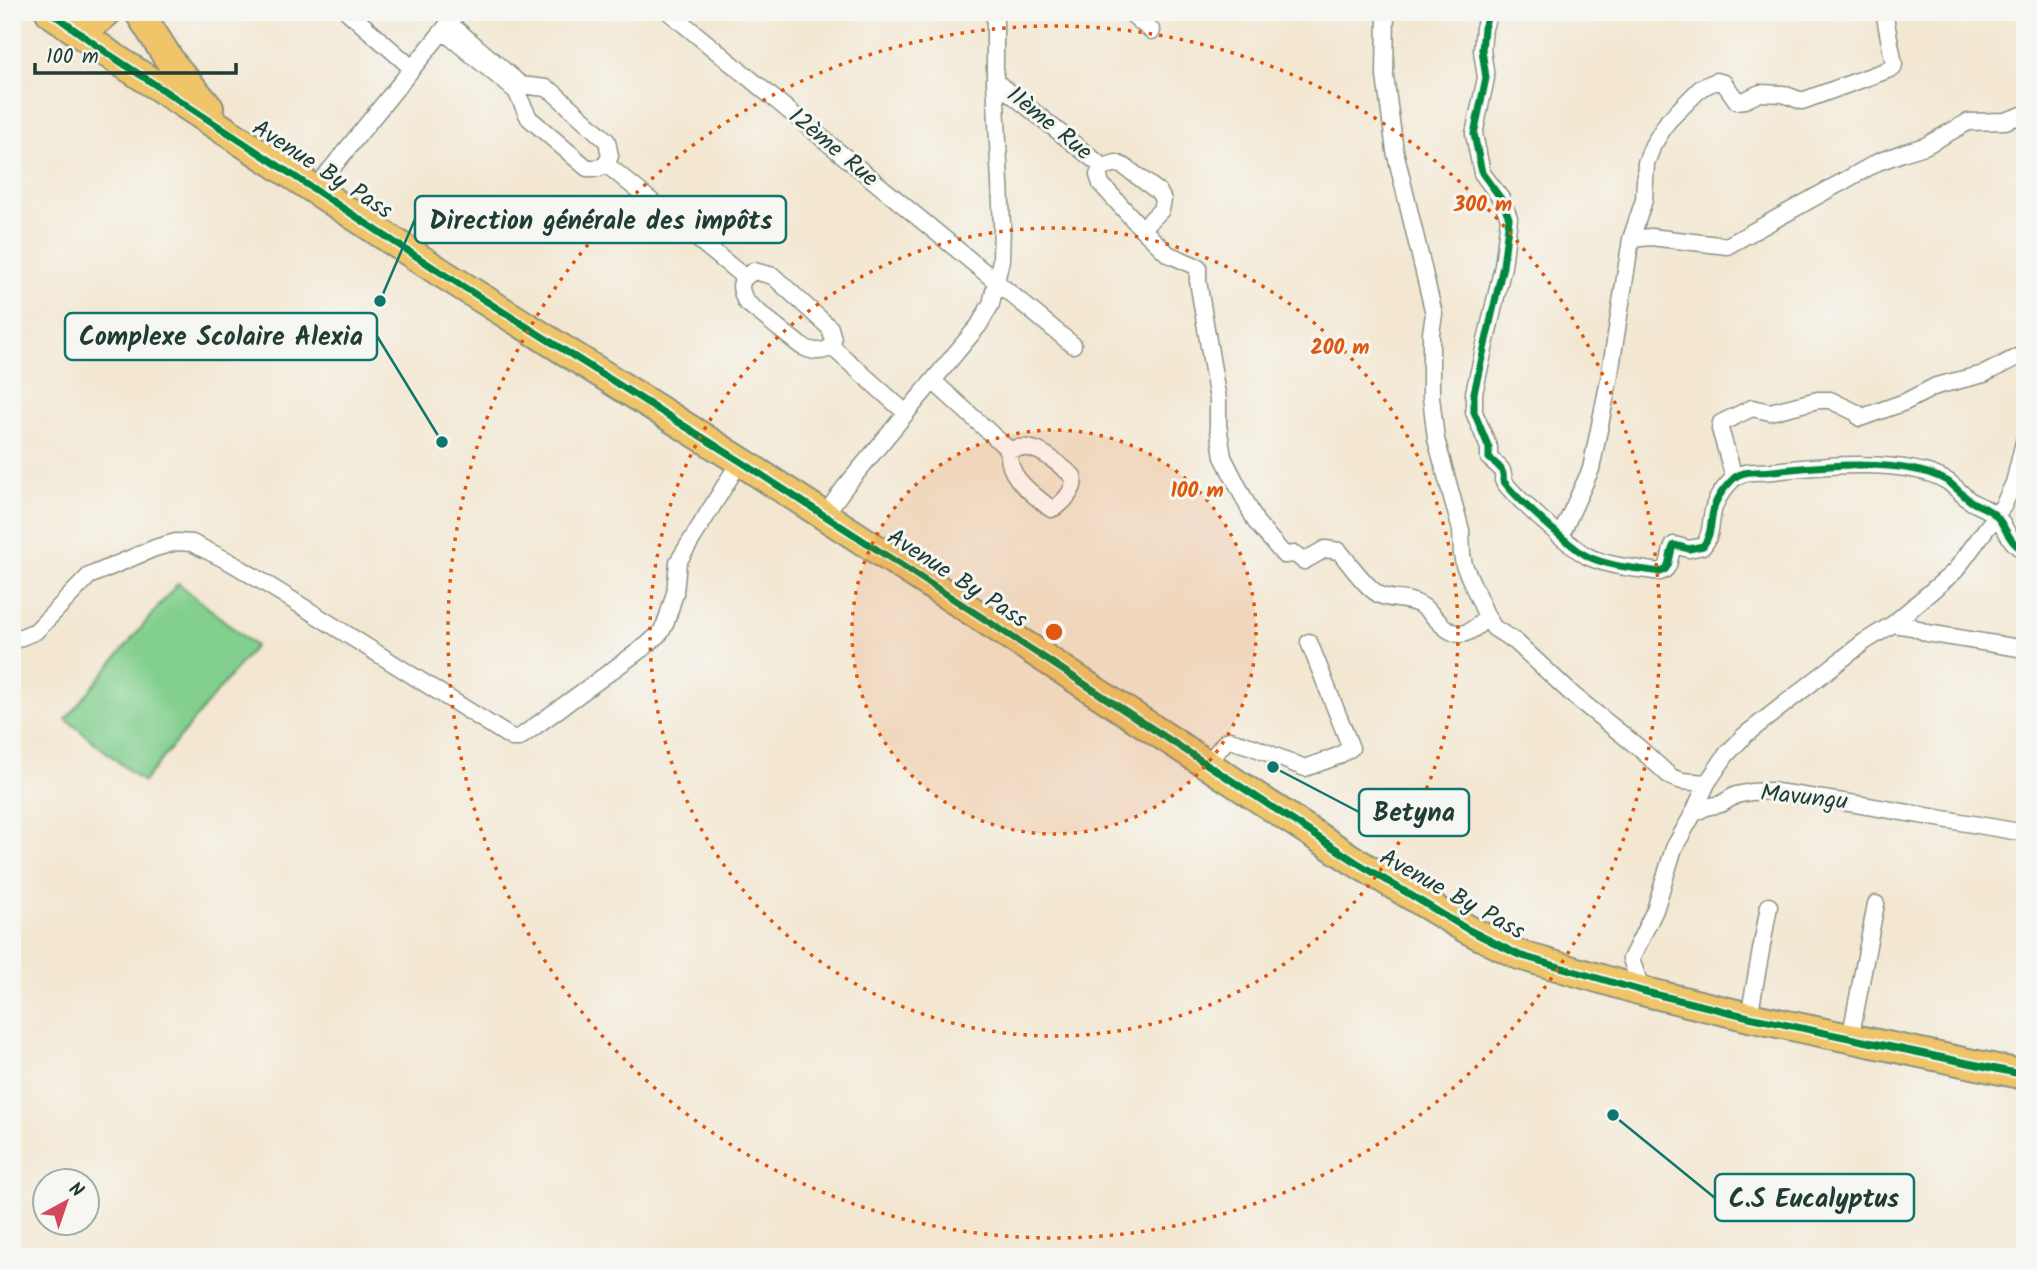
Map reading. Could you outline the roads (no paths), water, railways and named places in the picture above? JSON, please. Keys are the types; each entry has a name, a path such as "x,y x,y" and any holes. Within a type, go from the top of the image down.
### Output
{"highway":[{"name":"Avenue By Pass","path":"50,12 110,55 440,272 740,461 1356,862 1467,929 1519,955 1642,991 1749,1017 2025,1075"},
{"path":"76,30 107,12"},
{"path":"139,12 172,64 228,132"}],"street":[{"path":"348,12 415,63"},
{"path":"363,12 415,63"},
{"name":"12ème Rue","path":"669,12 1073,345"},
{"path":"824,516 979,325 991,304 1001,260 1002,225 995,81 995,12"},
{"path":"1129,12 1152,31"},
{"path":"1386,12 1385,76 1395,151 1434,314 1431,397 1436,439 1461,530 1464,565 1494,628 1516,642 1574,696 1671,777 1682,781 1707,783"},
{"path":"1489,12 1482,50 1486,78 1474,134 1482,173 1502,200 1509,218 1503,266 1474,393 1474,412 1489,448 1489,458 1502,468 1503,480 1507,486 1586,556 1611,565 1660,572 1665,571 1668,566 1674,545 1689,549 1703,546 1708,540 1713,508 1734,477 1745,472 1835,465 1905,468 1947,481 1970,501 1995,515 2015,546 2025,551"},
{"path":"1561,535 1591,469 1609,380 1631,239 1644,200 1646,163 1653,145 1668,121 1701,89 1716,81 1724,83 1737,102 1760,93 1783,94 1802,101 1894,68 1884,12"},
{"path":"314,190 450,22 519,88 529,118 587,167 599,168 606,164 610,156 607,141 554,92 546,88 519,88"},
{"name":"11ème Rue","path":"995,81 1103,167"},
{"path":"1631,239 1651,237 1727,246 1878,162 1925,146 1968,122 2005,121 2025,114"},
{"path":"1142,229 1161,210 1163,200 1159,192 1125,167 1116,163 1103,167 1098,175 1101,184 1142,229 1168,254 1198,267 1218,400 1218,425 1223,457 1256,522 1284,555 1295,554 1304,561 1325,549 1339,551 1373,590 1383,596 1411,601 1424,607 1444,628 1456,634 1474,631 1487,617"},
{"path":"606,164 744,277"},
{"path":"754,271 774,276 830,328 832,347 821,352 801,346 746,302 740,286 744,277 754,271"},
{"path":"832,347 906,413"},
{"path":"1734,477 1720,429 1721,423 1752,408 1770,412 1818,400 1830,400 1857,413 1860,418 1905,402 1936,386 1984,374 2025,353"},
{"path":"933,381 1009,450"},
{"path":"1642,991 1631,959 1655,910 1674,848 1707,783 1726,755 1745,735 1864,642 1893,624 1955,571 2019,484 2025,438"},
{"path":"12,640 36,631 89,576 155,548 176,542 192,543 281,593 512,738 519,738 625,662 661,632 671,609 678,562 740,461"},
{"path":"1893,624 1927,633 2025,649"},
{"path":"1206,765 1226,741 1230,740 1305,768 1338,756 1351,748 1309,642"},
{"name":"Mavungu","path":"1693,814 1737,795 1770,792 2025,833"},
{"path":"1850,1039 1876,904"},
{"path":"1749,1017 1769,906"}],"place":[{"name":"Direction générale des impôts","path":"380,301"},
{"name":"Complexe Scolaire Alexia","path":"442,442"},
{"name":"Betyna","path":"1273,767"},
{"name":"C.S Eucalyptus","path":"1613,1115"}]}
